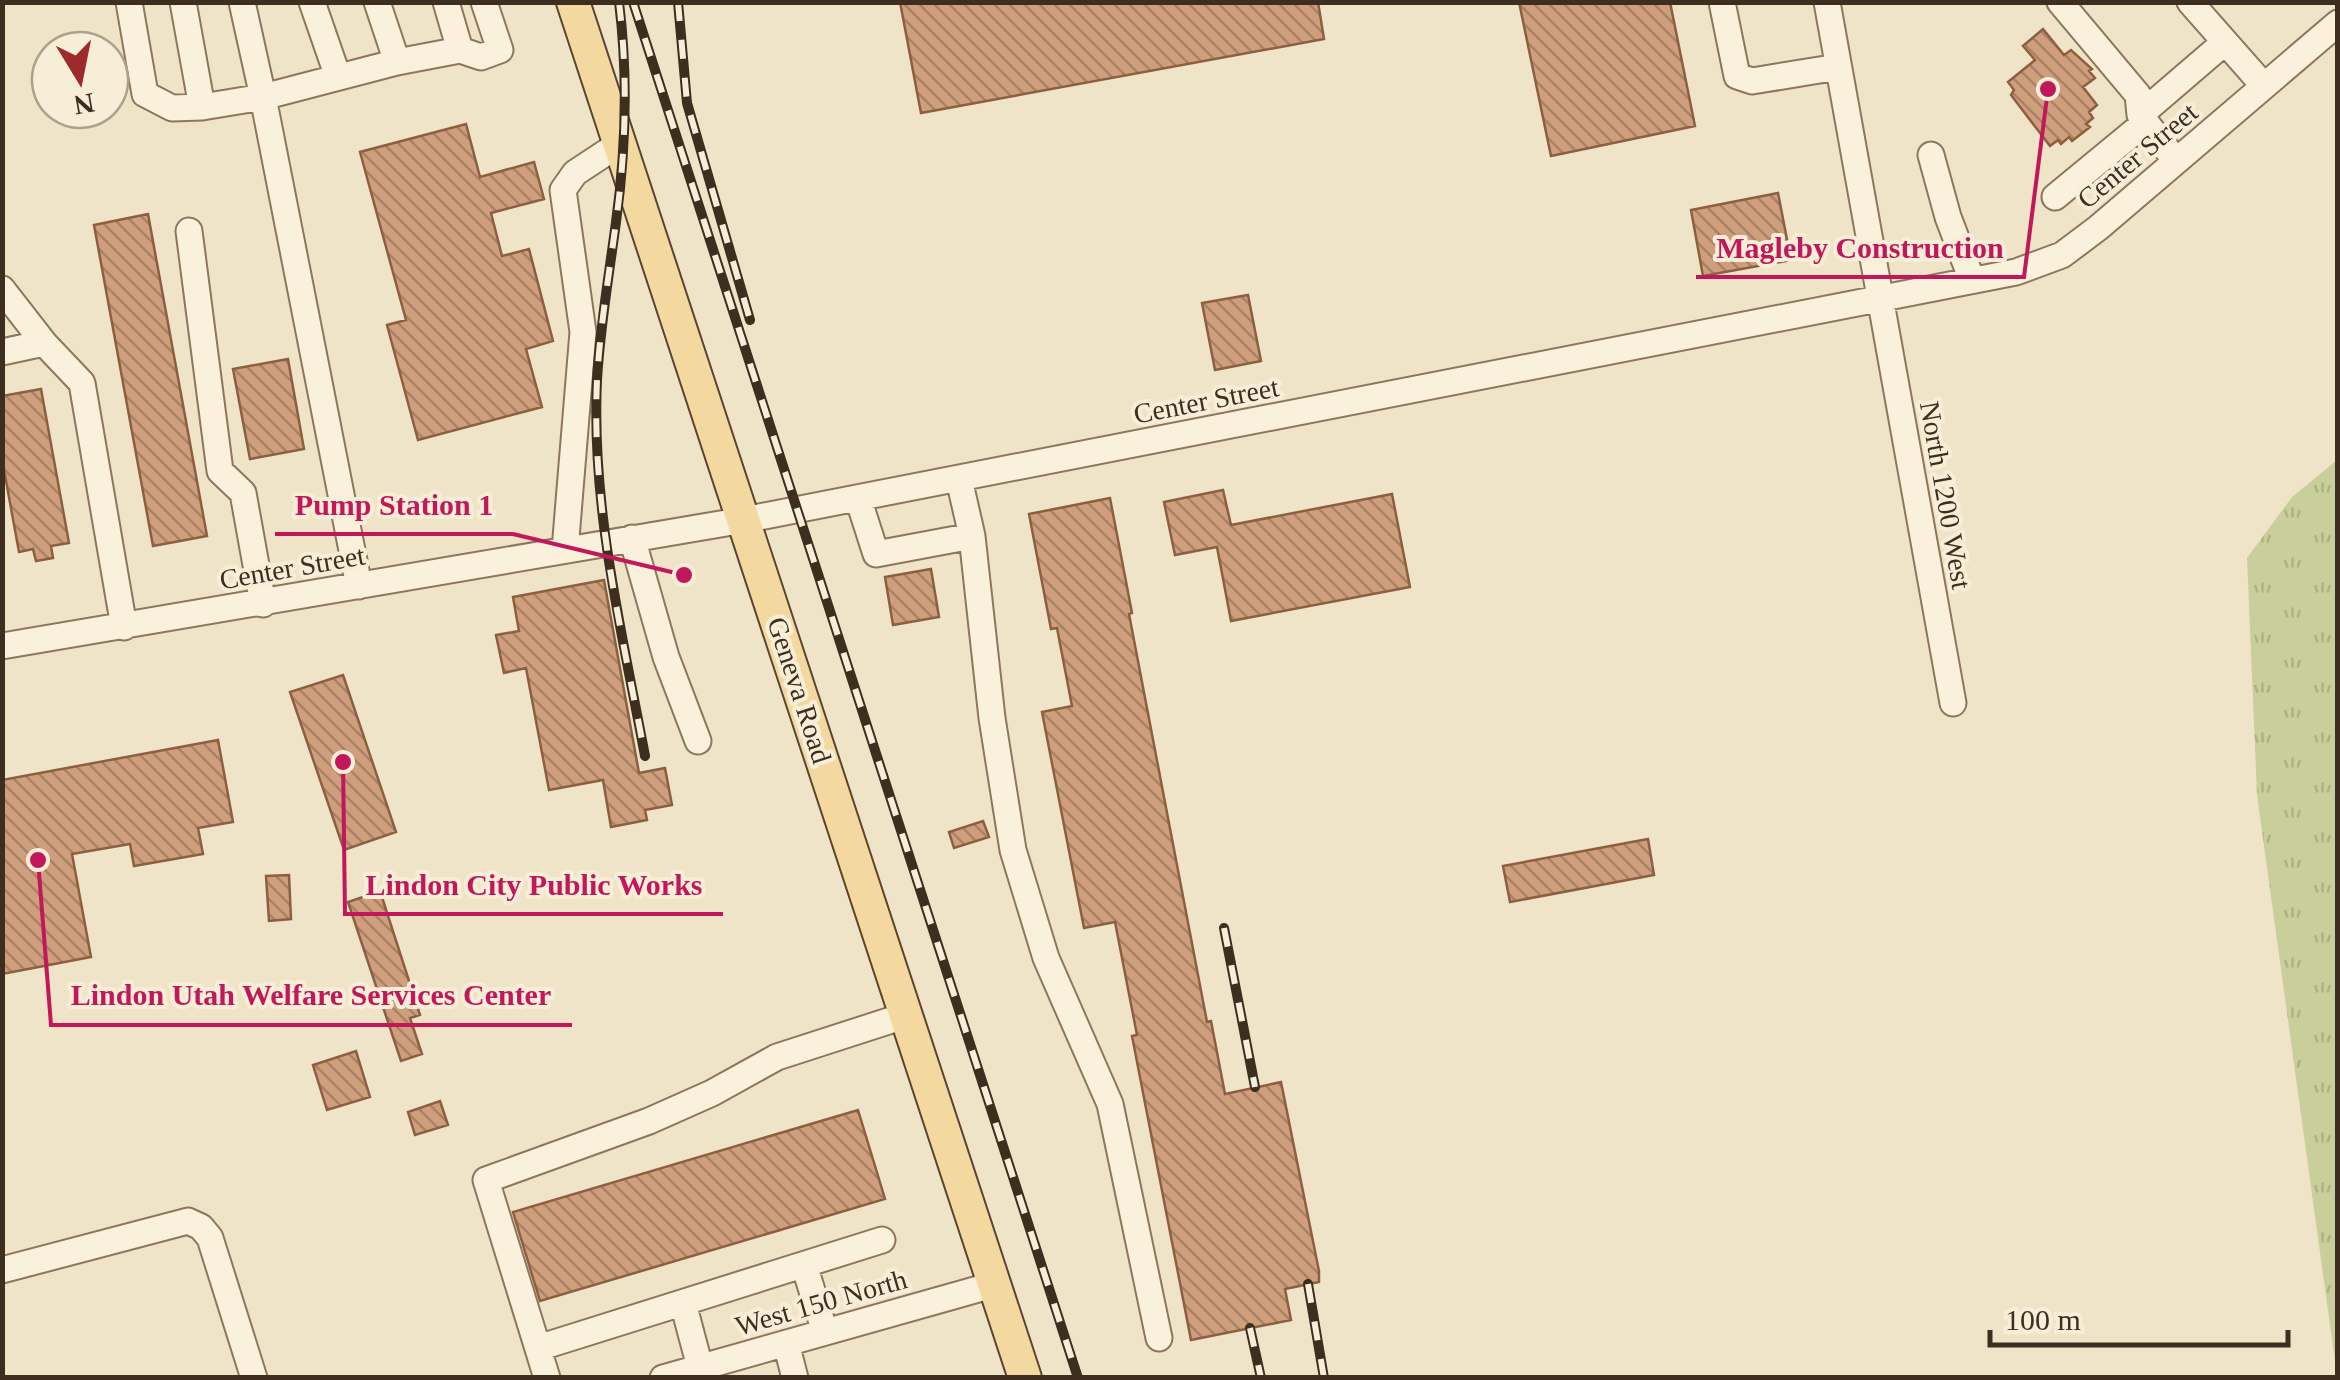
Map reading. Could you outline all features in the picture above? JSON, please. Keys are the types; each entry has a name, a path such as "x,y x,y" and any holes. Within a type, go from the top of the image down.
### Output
{"main road":[{"name":"Geneva Road","path":"574,2 1025,1378"}],"street":[{"path":"128,2 145,94 172,108 264,97 397,62 460,50 481,57 500,50 484,2"},
{"path":"183,2 202,107"},
{"path":"242,2 359,586"},
{"path":"312,2 338,78"},
{"path":"377,2 397,62"},
{"path":"446,2 460,50"},
{"path":"1722,2 1737,76 1752,81 1838,67"},
{"name":"North 1200 West","path":"1827,2 1953,702"},
{"path":"2060,2 2138,96 2143,119 2176,161"},
{"path":"2190,2 2264,86"},
{"name":"Center Street","path":"2,646 744,520 2016,272 2062,255 2338,23"},
{"path":"2055,197 2225,42"},
{"path":"565,550 583,332 563,190 574,173 619,144"},
{"path":"1931,155 1948,217 1972,280"},
{"path":"190,232 220,471 243,493 262,604"},
{"path":"2,289 44,343 82,383 124,627"},
{"path":"2,352 44,343"},
{"path":"959,479 972,536 992,718 1013,850 1046,958 1110,1104 1159,1338"},
{"path":"858,498 876,554 972,536"},
{"path":"632,538 666,657 698,741"},
{"path":"548,1378 486,1180 649,1121 712,1093 777,1057 907,1015"},
{"path":"2,1270 188,1221 201,1227 210,1238 254,1378"},
{"path":"538,1348 882,1240"},
{"path":"804,1265 825,1332"},
{"name":"West 150 North","path":"663,1378 996,1284"},
{"path":"683,1303 700,1367"},
{"path":"786,1343 796,1378"}],"green space":[{"path":"2337,460 2337,1376 2257,795 2247,558 2292,497"}],"building":[{"path":"900,2 1318,2 1324,39 921,113"},
{"path":"1519,2 1670,2 1695,126 1551,156"},
{"path":"2043,29 2064,55 2071,50 2092,69 2089,71 2095,78 2083,87 2097,105 2089,112 2093,118 2086,124 2090,127 2072,141 2069,137 2050,146 2011,95 2014,90 2008,82 2035,60 2023,46"},
{"path":"466,124 480,177 534,162 544,199 491,213 502,256 529,249 553,341 526,349 542,407 418,440 387,325 406,320 360,152"},
{"path":"1778,193 1791,260 1703,276 1691,210"},
{"path":"148,214 207,536 153,546 94,225"},
{"path":"1248,295 1261,361 1215,370 1202,303"},
{"path":"288,359 304,449 250,459 233,369"},
{"path":"41,389 69,543 51,546 53,558 36,561 33,549 19,552 2,459 2,396"},
{"path":"1223,490 1231,525 1392,494 1410,587 1231,621 1217,547 1175,555 1164,502"},
{"path":"1110,498 1207,1022 1211,1021 1225,1094 1281,1082 1319,1271 1319,1282 1285,1289 1291,1320 1191,1340 1132,1036 1137,1035 1115,922 1084,928 1042,712 1072,706 1057,628 1051,629 1029,514"},
{"path":"931,569 939,617 893,625 885,577"},
{"path":"604,580 639,773 665,768 672,805 645,810 647,820 611,827 603,780 549,790 526,668 504,673 496,635 519,631 513,597"},
{"path":"343,675 396,832 344,850 290,692"},
{"path":"218,740 233,822 198,828 203,854 134,866 130,844 72,854 91,957 2,974 2,780"},
{"path":"983,821 989,837 954,848 949,832"},
{"path":"1648,839 1654,875 1510,902 1503,866"},
{"path":"289,875 291,919 269,921 266,876"},
{"path":"380,891 420,1015 410,1018 422,1054 401,1061 348,902"},
{"path":"356,1051 370,1097 327,1110 313,1065"},
{"path":"440,1101 448,1125 415,1135 408,1112"},
{"path":"858,1110 885,1199 540,1301 513,1212"}],"railway":[{"path":"619,2 625,84 624,140 600,340 596,428 610,569 645,756"},
{"path":"633,2 1078,1378"},
{"path":"678,2 687,103 750,320"},
{"path":"1224,928 1255,1087"},
{"path":"1308,1284 1324,1378"},
{"path":"1250,1328 1261,1378"}],"place":[{"name":"Magleby Construction","path":"2048,89"},
{"name":"Pump Station 1","path":"684,575"},
{"name":"Lindon City Public Works","path":"343,762"},
{"name":"Lindon Utah Welfare Services Center","path":"38,860"}]}
